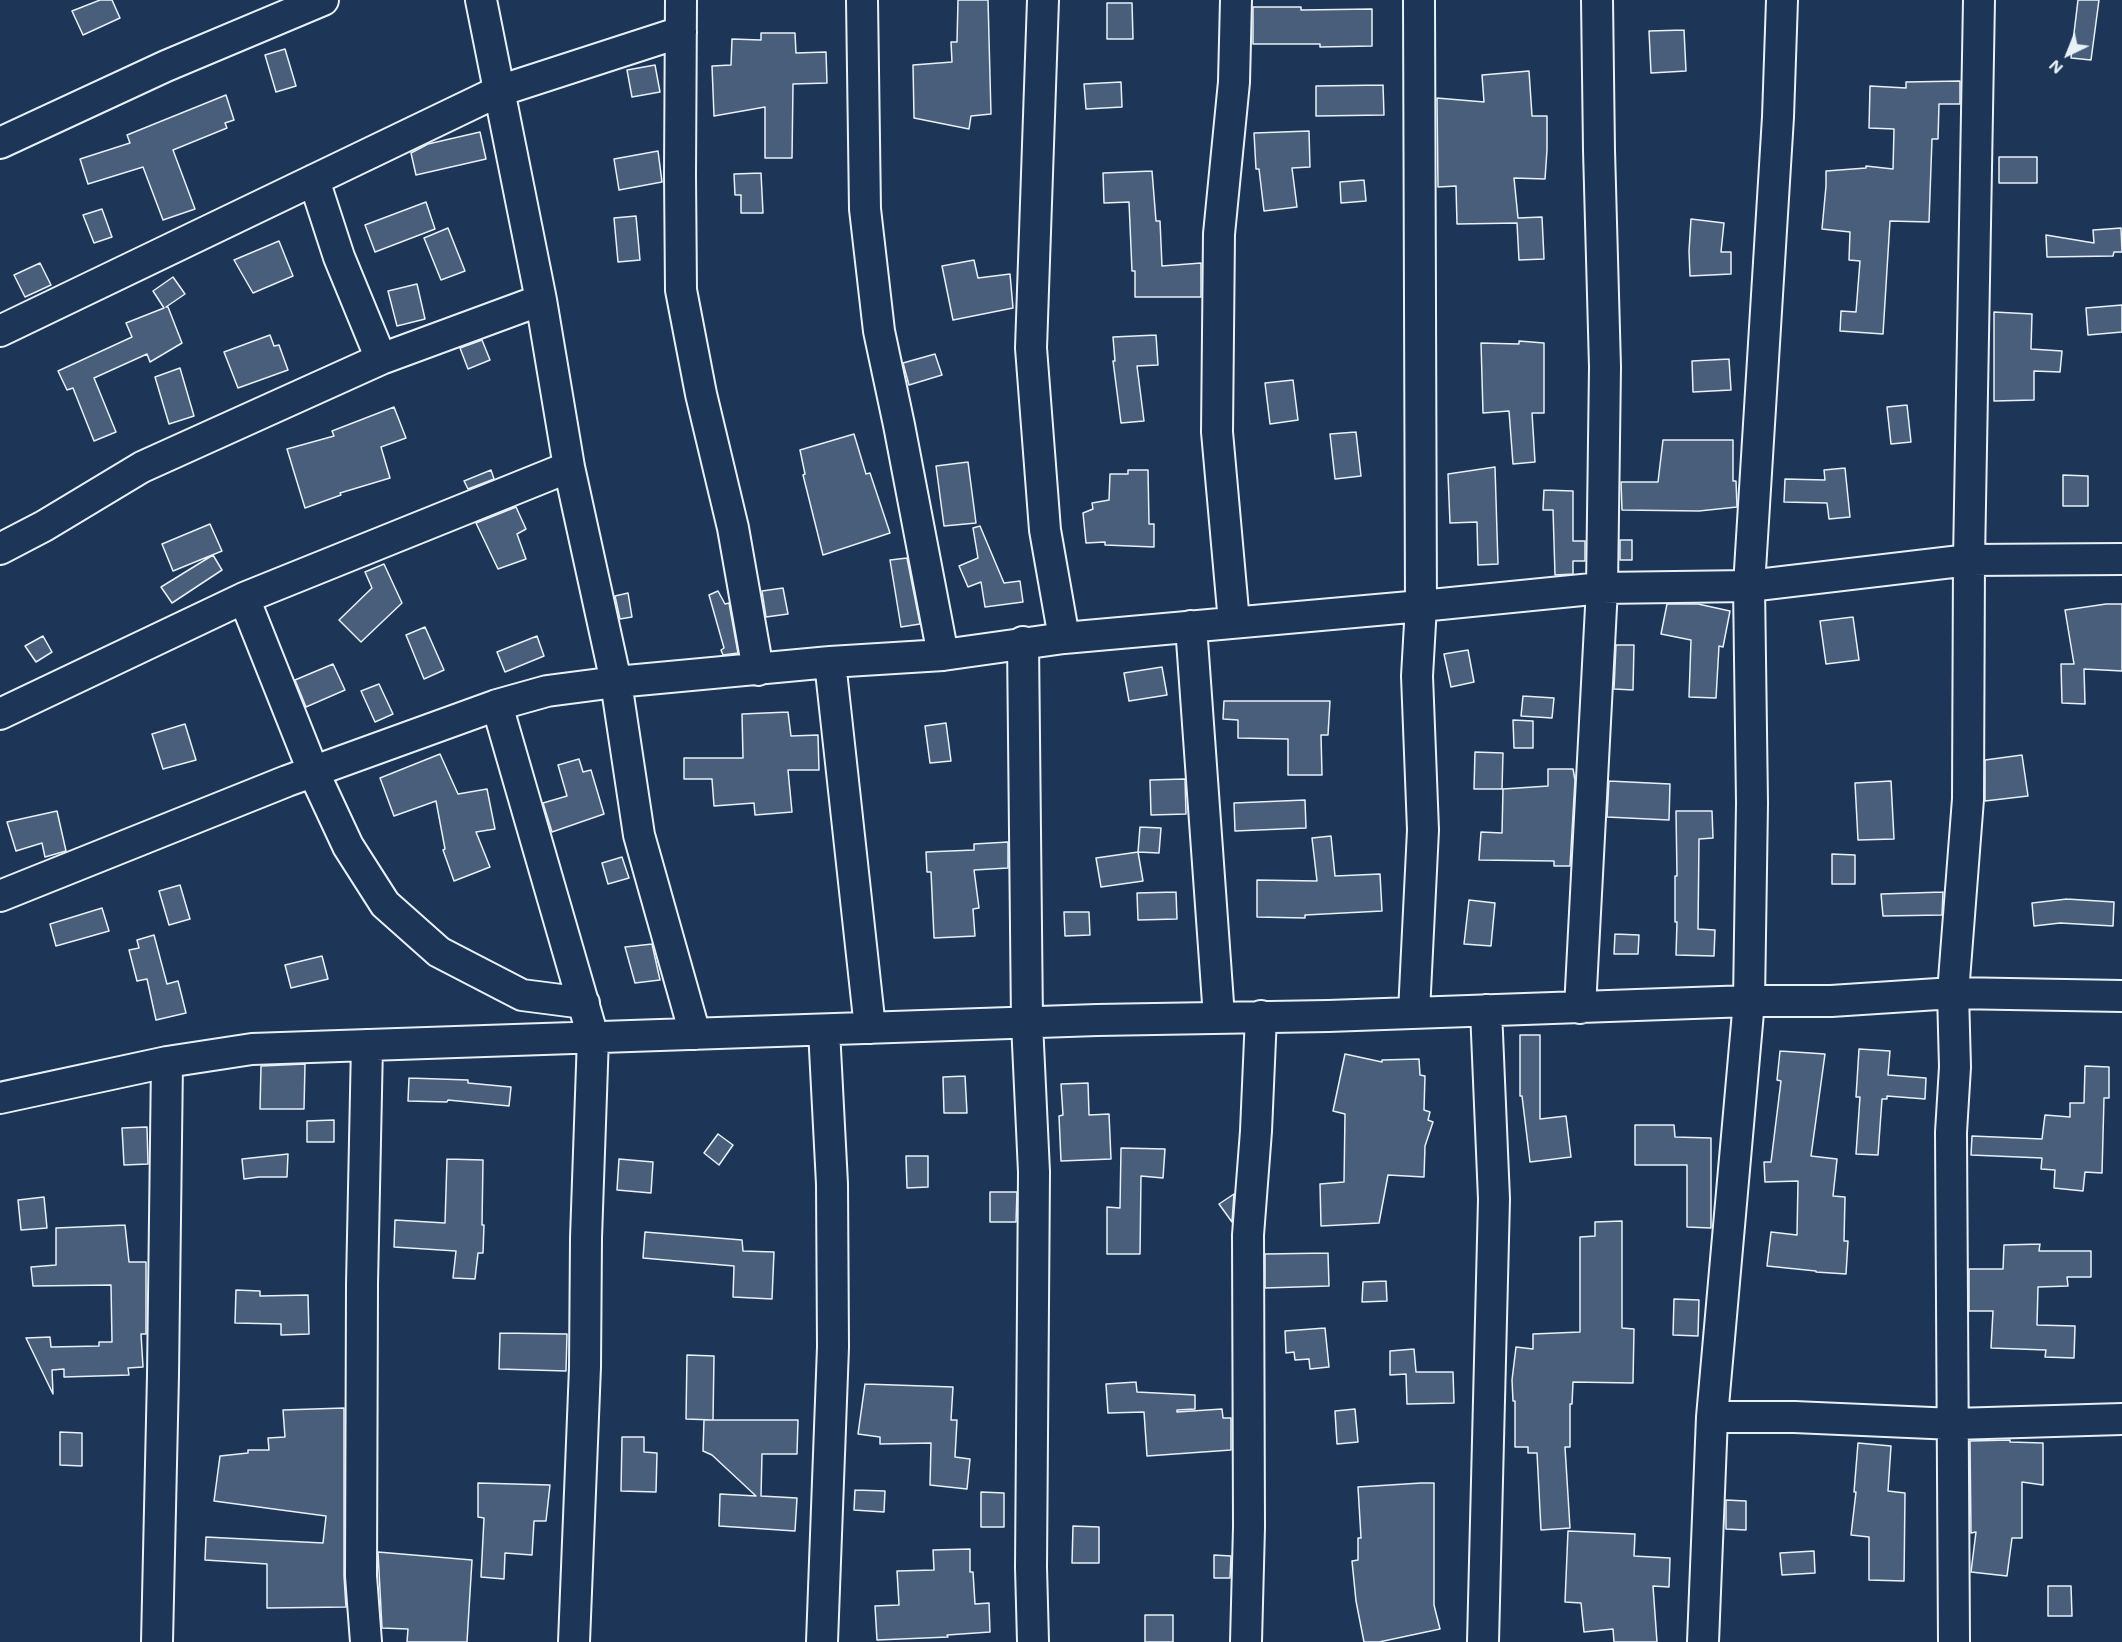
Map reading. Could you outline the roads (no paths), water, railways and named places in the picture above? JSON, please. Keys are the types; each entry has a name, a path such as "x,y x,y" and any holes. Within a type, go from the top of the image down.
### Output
{"street":[{"path":"0,142 166,66 323,0"},
{"path":"481,0 541,300 569,467 615,682 639,835 695,1034"},
{"path":"681,0 681,290 700,394 733,528 758,670"},
{"path":"862,0 865,209 879,331 943,655"},
{"path":"1043,0 1031,348 1045,530 1064,638"},
{"path":"1234,622 1218,432 1218,234 1234,82 1236,0"},
{"path":"1414,1012 1423,830 1416,676 1421,606 1419,0"},
{"path":"1580,1008 1602,588 1605,367 1597,0"},
{"path":"1703,1642 1712,1417 1749,1001 1752,803 1749,586 1778,117 1782,0"},
{"path":"1954,1642 1951,1144 1955,1067 1953,993 1968,799 1969,560 1979,0"},
{"path":"0,331 499,91 681,32"},
{"path":"314,180 339,257 381,359"},
{"path":"0,549 44,526 142,467 381,359 541,300"},
{"path":"0,714 244,598 569,467"},
{"path":"0,896 313,771 497,705 547,691 615,682 830,662 943,655 1023,642 1602,588 1749,586 1969,560 2122,559"},
{"path":"244,598 313,771 348,846 384,904 439,952 522,996 584,1004"},
{"path":"1191,626 1219,1017"},
{"path":"1023,642 1027,1023 1034,1172 1031,1568 1033,1642"},
{"path":"830,662 870,1028"},
{"path":"497,705 593,1037 586,1238 585,1367 574,1642"},
{"path":"0,1098 167,1062 252,1049 1219,1017 1328,1016 1749,1001 1831,1001 1953,993 2122,996"},
{"path":"1483,1642 1494,1199 1486,1010"},
{"path":"1246,1642 1249,1527 1248,1234 1256,1131 1261,1016"},
{"path":"822,1642 833,1347 832,1184 824,1030"},
{"path":"366,1642 361,1576 361,1518 362,1284 367,1045"},
{"path":"157,1642 167,1062"},
{"path":"1712,1417 1794,1417 1954,1424 2122,1419"}]}
